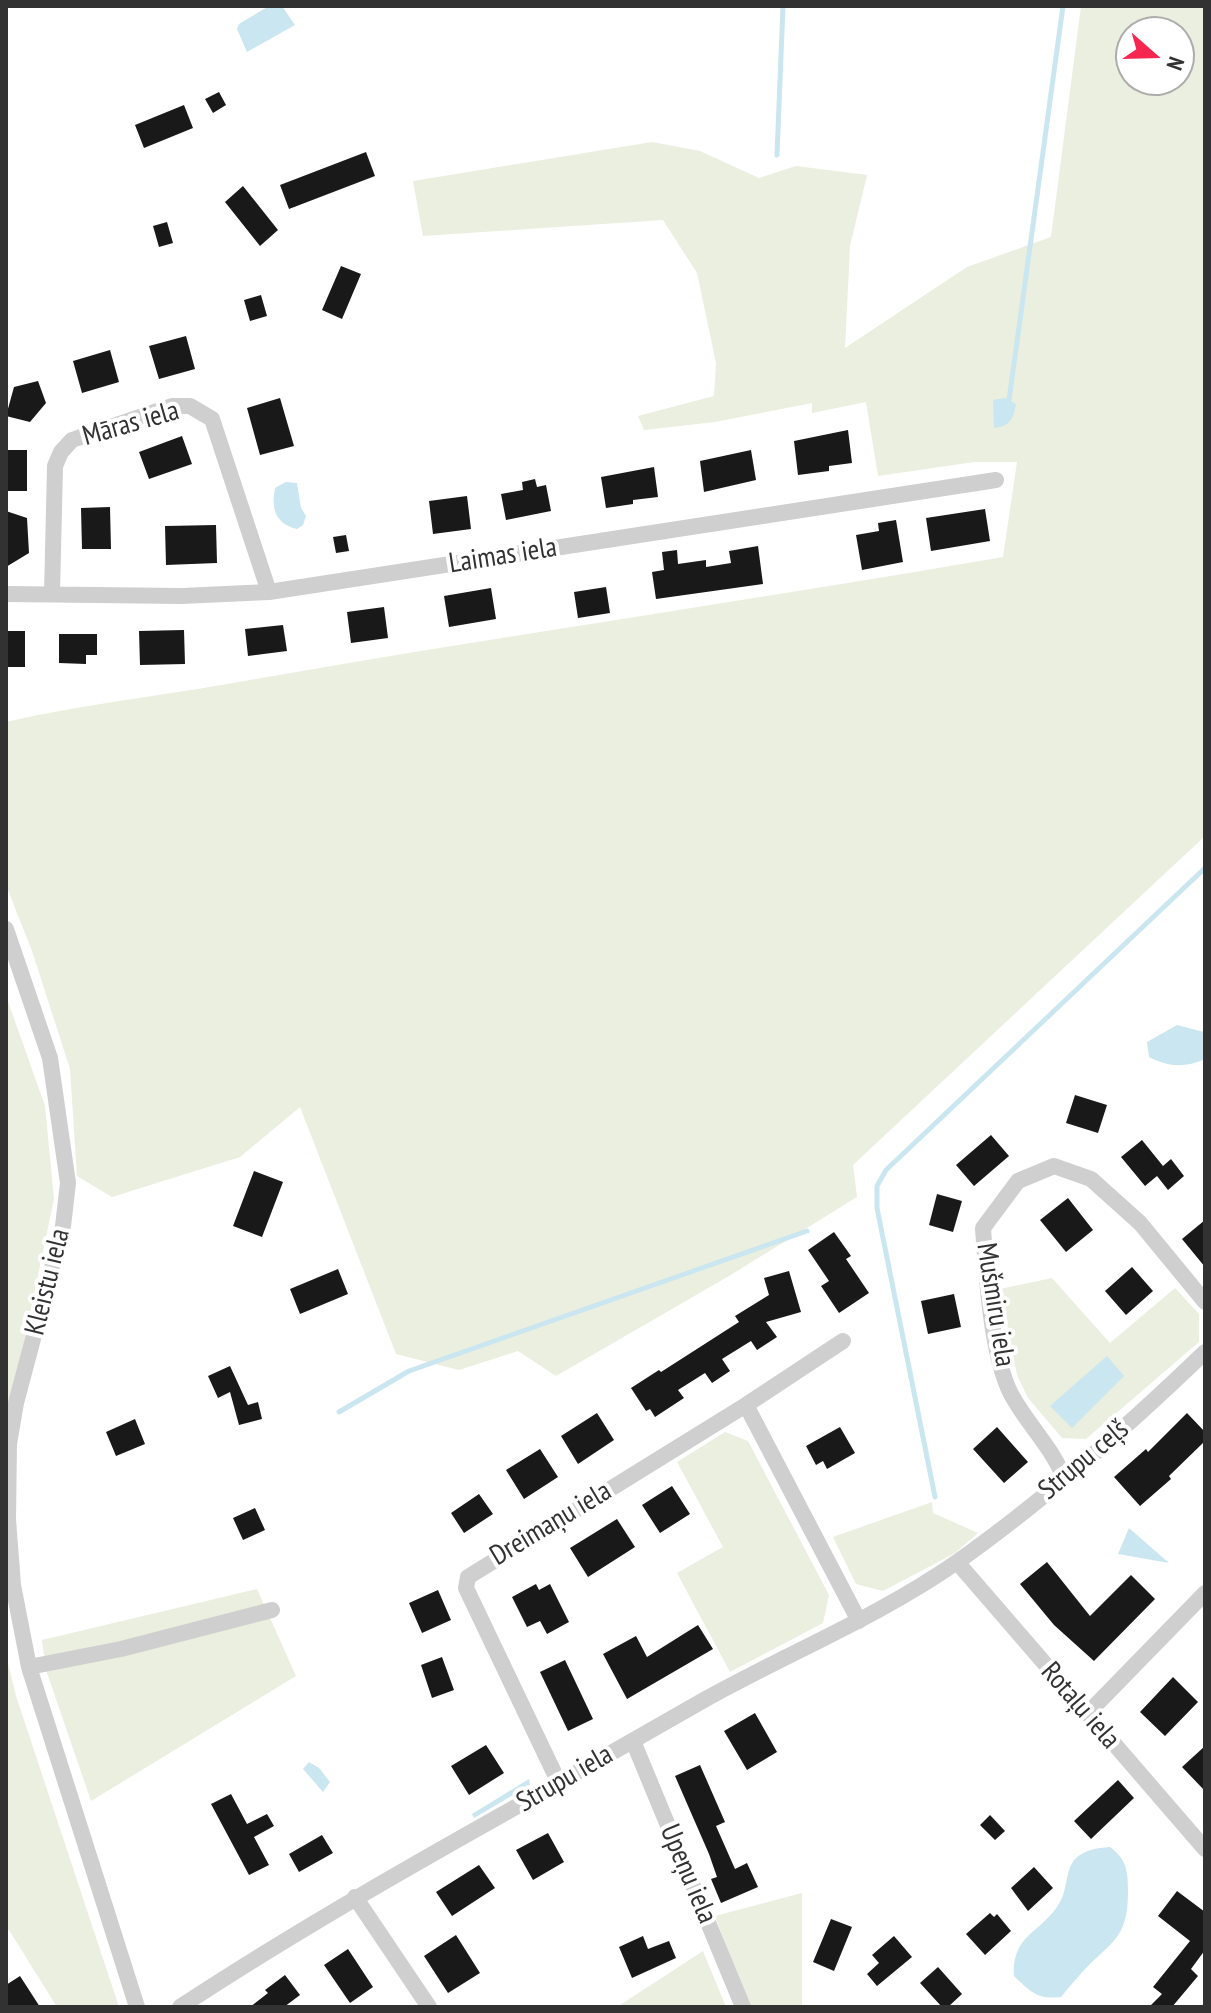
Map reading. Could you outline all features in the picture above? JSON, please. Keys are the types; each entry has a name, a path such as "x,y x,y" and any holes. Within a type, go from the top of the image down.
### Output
{"street":[{"name":"Māras iela","path":"52,594 55,466 61,452 72,440 172,406 199,409 212,419 269,592"},
{"name":"Laimas iela","path":"6,594 182,596 269,592 996,480"},
{"name":"Kleistu iela","path":"6,929 50,1058 68,1183 63,1226 16,1403 9,1444 10,1559 29,1667 137,2007"},
{"name":"Mušmiru iela","path":"1064,1478 1056,1458 1010,1392 986,1282 983,1228 1018,1181 1054,1166 1091,1179 1140,1223 1205,1302"},
{"name":"Dreimaņu iela","path":"559,1783 466,1588 468,1577 746,1405 843,1341"},
{"name":"Strupu ceļš","path":"957,1562 1064,1478 1205,1352"},
{"path":"746,1405 859,1621"},
{"name":"Strupu iela","path":"180,2007 355,1897 706,1699 859,1621 957,1562"},
{"name":"Rotaļu iela","path":"957,1562 1205,1849"},
{"path":"1087,1714 1205,1593"},
{"path":"29,1667 121,1649 272,1610"},
{"name":"Upeņu iela","path":"633,1741 743,2007"},
{"path":"355,1897 429,2007"}],"green space":[{"path":"1081,6 1205,6 1205,836 853,1165 857,1197 729,1276 556,1376 518,1351 459,1370 396,1354 300,1107 240,1157 112,1197 77,1176 70,1069 32,951 6,885 6,722 1003,557 1017,462 974,462 878,476 866,402 812,413 812,403 715,422 644,430 638,416 714,396 716,363 697,273 663,220 423,236 413,181 652,142 700,151 759,178 796,166 867,175 850,246 845,348 967,267 1051,237"},
{"path":"6,996 45,1106 54,1199 6,1428"},
{"path":"1052,1278 1110,1343 1175,1288 1199,1314 1199,1342 1086,1439 1062,1438 1028,1398 1017,1375 1000,1289"},
{"path":"725,1432 748,1441 829,1595 823,1623 730,1672 677,1573 723,1547 677,1462"},
{"path":"932,1502 933,1513 978,1533 955,1553 883,1591 856,1584 833,1537"},
{"path":"257,1589 296,1676 91,1801 46,1670 42,1640"},
{"path":"6,1655 16,1696 119,2007 57,2007 9,1930 6,1932"},
{"path":"802,1893 802,2007 749,2007 715,1916"},
{"path":"703,1951 726,2007 617,2007"}],"water":[{"path":"269,6 282,6 295,25 247,52 237,29 239,24"},
{"path":"1005,398 1016,404 1014,414 1007,424 994,428 993,400"},
{"path":"286,482 297,483 301,508 306,516 303,525 297,529 279,519 274,508 275,488"},
{"path":"1177,1025 1204,1032 1205,1059 1177,1065 1149,1057 1147,1042"},
{"path":"1107,1356 1124,1376 1072,1428 1050,1406"},
{"path":"1129,1528 1169,1563 1118,1554"},
{"path":"309,1762 319,1768 330,1782 323,1792 303,1769"},
{"path":"529,1779 530,1785 474,1818 472,1814"},
{"path":"1110,1847 1123,1861 1127,1877 1128,1904 1120,1933 1061,1997 1034,1993 1014,1976 1018,1950 1061,1900 1075,1859 1082,1853"}],"building":[{"path":"219,92 226,105 213,113 205,99"},
{"path":"184,105 193,128 144,148 135,125"},
{"path":"366,152 375,176 289,209 280,185"},
{"path":"243,186 278,230 260,246 225,202"},
{"path":"167,222 173,243 159,247 153,226"},
{"path":"341,266 361,274 342,319 322,310"},
{"path":"261,295 267,316 250,321 244,300"},
{"path":"186,336 195,369 159,379 149,346"},
{"path":"110,350 119,382 82,393 73,361"},
{"path":"38,381 46,403 30,422 6,416 14,387"},
{"path":"280,398 294,446 260,455 247,408"},
{"path":"848,430 852,463 829,466 829,471 798,475 794,441"},
{"path":"182,436 192,464 149,479 139,452"},
{"path":"6,450 27,450 27,491 6,491"},
{"path":"751,450 756,480 704,492 700,461"},
{"path":"654,467 658,497 606,508 601,477"},
{"path":"535,479 537,487 546,485 551,511 506,520 501,494 523,490 522,482"},
{"path":"467,496 471,529 433,534 429,501"},
{"path":"110,507 111,549 82,549 81,508"},
{"path":"985,509 990,541 931,551 926,518"},
{"path":"6,511 27,518 29,553 6,567"},
{"path":"896,520 903,562 862,570 856,535 879,531 878,523"},
{"path":"216,525 217,563 166,565 165,526"},
{"path":"346,535 349,551 336,553 333,537"},
{"path":"758,546 763,584 656,599 652,572 664,570 662,552 677,550 678,564 706,560 706,567 731,563 729,551"},
{"path":"606,587 610,613 578,618 574,592"},
{"path":"491,588 496,619 449,627 444,596"},
{"path":"384,607 388,638 351,643 347,612"},
{"path":"283,625 287,651 248,656 245,629"},
{"path":"184,630 185,664 140,665 139,631"},
{"path":"6,631 25,631 25,667 6,667"},
{"path":"59,634 97,634 97,655 86,655 86,664 59,663"},
{"path":"1075,1095 1107,1105 1098,1133 1066,1123"},
{"path":"991,1135 1009,1156 974,1186 956,1165"},
{"path":"1142,1140 1163,1166 1171,1159 1184,1176 1168,1190 1157,1176 1145,1186 1121,1157"},
{"path":"254,1171 283,1182 262,1237 233,1226"},
{"path":"937,1194 962,1201 953,1232 929,1225"},
{"path":"1068,1198 1093,1230 1066,1252 1040,1220"},
{"path":"1205,1220 1205,1267 1182,1239"},
{"path":"834,1232 851,1256 846,1259 869,1293 839,1313 821,1286 829,1281 808,1250"},
{"path":"1132,1267 1153,1291 1126,1315 1105,1291"},
{"path":"338,1269 348,1294 300,1314 290,1289"},
{"path":"789,1271 801,1312 766,1322 777,1337 757,1350 751,1341 722,1359 730,1371 712,1383 705,1373 678,1390 684,1398 655,1417 650,1409 646,1411 631,1388 739,1322 735,1316 769,1295 764,1278"},
{"path":"954,1294 961,1327 928,1334 921,1301"},
{"path":"230,1366 248,1405 258,1402 262,1419 239,1425 230,1392 218,1398 208,1376"},
{"path":"597,1413 614,1440 578,1464 561,1436"},
{"path":"1187,1413 1205,1432 1205,1441 1169,1476 1171,1479 1140,1506 1114,1477 1146,1449 1148,1452"},
{"path":"135,1419 145,1444 116,1456 106,1432"},
{"path":"840,1427 855,1453 827,1469 823,1461 816,1465 806,1446"},
{"path":"997,1427 1028,1462 1004,1483 973,1449"},
{"path":"540,1449 558,1477 524,1499 506,1470"},
{"path":"672,1486 690,1514 660,1533 642,1505"},
{"path":"479,1494 493,1514 464,1533 451,1513"},
{"path":"255,1508 265,1530 243,1540 233,1518"},
{"path":"617,1519 635,1547 588,1577 570,1548"},
{"path":"1047,1562 1090,1616 1131,1575 1155,1599 1094,1661 1054,1625 1020,1584"},
{"path":"536,1584 539,1590 550,1584 569,1622 547,1634 540,1621 527,1627 512,1597"},
{"path":"438,1590 451,1620 422,1633 409,1603"},
{"path":"698,1625 713,1649 627,1699 603,1654 636,1636 647,1657"},
{"path":"442,1657 454,1690 432,1698 421,1665"},
{"path":"565,1660 593,1719 568,1731 540,1672"},
{"path":"1173,1677 1198,1702 1165,1736 1140,1712"},
{"path":"755,1713 777,1752 747,1770 724,1731"},
{"path":"486,1745 504,1773 469,1795 451,1766"},
{"path":"1205,1746 1205,1791 1182,1767"},
{"path":"700,1765 725,1822 716,1826 735,1869 747,1863 758,1887 721,1903 711,1879 717,1877 709,1854 675,1776"},
{"path":"1118,1780 1134,1798 1091,1839 1074,1821"},
{"path":"231,1794 247,1824 267,1814 274,1826 254,1837 269,1865 249,1875 211,1804"},
{"path":"990,1815 1005,1831 995,1840 980,1825"},
{"path":"548,1833 564,1862 533,1880 516,1850"},
{"path":"322,1835 333,1853 299,1872 289,1854"},
{"path":"479,1865 495,1888 452,1916 436,1892"},
{"path":"1034,1867 1053,1888 1028,1911 1011,1888"},
{"path":"1177,1891 1205,1912 1205,1950 1191,1969 1198,1976 1172,2007 1149,2007 1162,1994 1153,1987 1190,1941 1158,1916"},
{"path":"990,1913 994,1917 997,1914 1011,1931 985,1955 966,1934"},
{"path":"831,1919 852,1927 834,1971 813,1962"},
{"path":"456,1935 480,1973 448,1993 424,1956"},
{"path":"643,1936 648,1949 669,1941 676,1958 632,1978 619,1947"},
{"path":"894,1936 912,1957 877,1986 867,1974 879,1963 872,1955"},
{"path":"348,1949 373,1987 350,2003 324,1965"},
{"path":"938,1967 962,1994 948,2007 942,2007 920,1983"},
{"path":"285,1975 300,1995 284,2007 250,2007 268,1993 265,1990"},
{"path":"20,1976 40,2007 6,2007 6,1985"}],"waterway":[{"path":"777,155 783,6"},
{"path":"1009,400 1063,6"},
{"path":"935,1497 877,1208 877,1186 886,1170 1205,868"},
{"path":"339,1412 409,1371 807,1231"}]}
